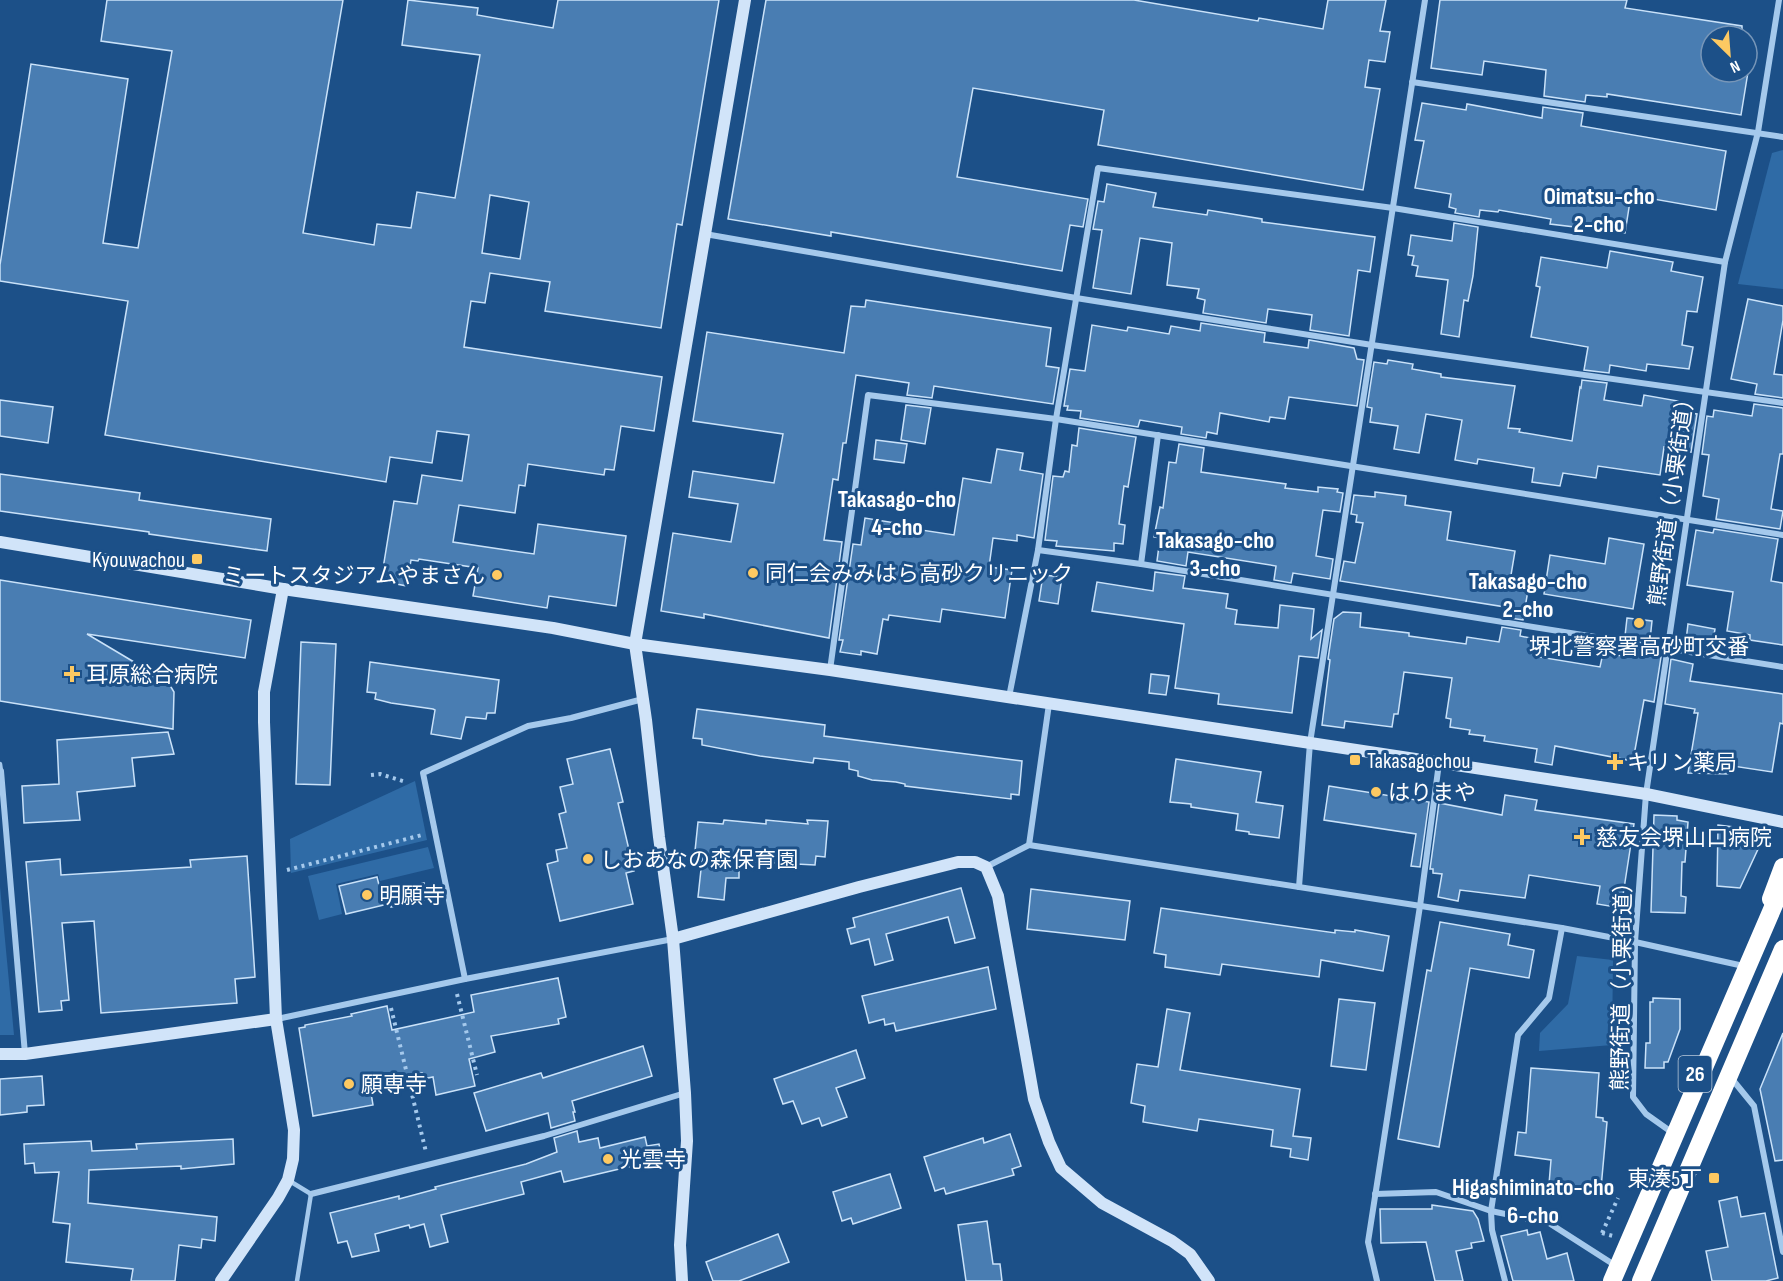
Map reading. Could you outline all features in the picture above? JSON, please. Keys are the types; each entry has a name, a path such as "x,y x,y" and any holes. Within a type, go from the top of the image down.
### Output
{"highway":[{"name":"26","path":"1613,1272 1739,965 1773,894 1783,867"},
{"name":"26","path":"1606,1281 1613,1272 1783,884"},
{"name":"26","path":"1641,1281 1783,949"},
{"name":"26","path":"1646,1281 1732,1079 1783,968"}],"street":[{"path":"682,1281 680,1245 687,1141 685,1093 673,939 635,644 745,0"},
{"path":"1299,887 1311,743 1425,0"},
{"name":"熊野街道（小栗街道）","path":"1670,1131 1646,1114 1633,1097 1635,942 1646,794 1725,262 1758,132 1780,4"},
{"path":"1413,82 1783,137"},
{"path":"1009,697 1038,550 1056,419 1098,168 1393,208 1725,262"},
{"path":"704,234 1076,298 1372,345 1783,403"},
{"path":"830,670 868,395 1056,419 1783,535"},
{"path":"1141,564 1158,435"},
{"path":"0,542 283,589 554,628 635,644 830,670 1646,794 1783,822"},
{"path":"1038,550 1141,564 1334,597 1783,667"},
{"path":"220,1281 278,1198 288,1180 293,1159 294,1130 276,1019 264,692 283,589"},
{"path":"465,979 423,773 528,726 571,718 643,699"},
{"path":"1029,845 1049,703"},
{"path":"1377,1281 1368,1242 1420,906 1439,762"},
{"path":"1,771 26,1054"},
{"path":"986,867 1029,845 1562,928 1739,965"},
{"path":"0,1054 26,1054 276,1019 454,981 673,939 859,887 946,865 975,862 986,867 998,896 1034,1099 1061,1168 1102,1203 1172,1241 1190,1254 1209,1281"},
{"path":"1505,1281 1492,1230 1491,1211 1518,1035 1549,998 1562,928"},
{"path":"1732,1079 1754,1106 1783,1252"},
{"path":"311,1194 544,1136 685,1093"},
{"path":"1375,1194 1436,1192 1491,1211 1549,1223 1613,1272"}],"lane":[{"path":"0,764 1,771"},
{"path":"288,1180 311,1194 297,1281"}],"path":[{"path":"371,775 380,774 406,782"},
{"path":"288,870 435,832"},
{"path":"454,981 477,1075"},
{"path":"388,996 429,1164"},
{"path":"1602,1233 1618,1198"}],"shaded area":[{"path":"1783,150 1783,289 1738,284 1772,153"},
{"path":"415,781 427,840 291,873 290,839"},
{"path":"428,847 434,868 380,881 378,874 336,884 342,914 319,920 308,876"},
{"path":"0,887 14,1035 0,1035"},
{"path":"1577,956 1613,960 1612,1045 1539,1051 1540,1033 1568,1004"}],"building":[{"path":"107,0 343,0 303,233 374,245 377,224 411,228 417,192 455,198 480,55 402,45 408,0 478,8 477,15 553,28 558,0 719,0 682,225 677,224 661,328 545,311 550,282 490,273 485,303 471,301 464,347 662,377 654,431 621,426 614,470 605,469 604,475 528,464 525,486 519,485 515,513 459,505 453,542 534,554 538,524 626,536 616,606 549,596 547,608 473,596 478,568 419,559 418,561 411,560 407,586 381,581 394,501 417,504 422,475 462,481 469,435 437,431 432,463 390,457 386,482 105,435 128,301 0,281 0,265 31,64 128,79 103,243 138,248 172,51 101,41","holes":["490,195 529,202 520,259 482,253"]},
{"path":"766,0 1134,0 1258,21 1259,18 1323,29 1328,0 1386,0 1380,31 1390,32 1385,62 1369,60 1365,87 1380,89 1363,190 1098,145 1104,110 973,88 957,177 1088,199 1083,227 1070,225 1062,271 831,232 831,236 728,219"},
{"path":"1440,0 1627,0 1625,8 1729,24 1699,24 1699,84 1746,84 1741,115 1607,94 1607,97 1586,95 1585,102 1544,96 1546,70 1484,61 1482,75 1431,68"},
{"path":"1422,103 1466,110 1467,104 1542,118 1543,107 1583,113 1581,126 1726,151 1716,210 1631,195 1625,233 1550,224 1551,219 1499,210 1498,212 1480,210 1479,217 1455,213 1456,209 1449,207 1451,194 1415,188 1424,141 1415,140"},
{"path":"1107,184 1156,193 1153,207 1207,215 1208,210 1262,219 1262,222 1375,237 1370,272 1358,270 1349,336 1310,330 1312,315 1268,309 1266,323 1203,313 1205,300 1197,298 1199,289 1167,285 1172,243 1140,238 1131,294 1093,288 1102,230 1093,229 1098,201 1104,202"},
{"path":"1454,223 1478,227 1473,276 1468,301 1464,300 1459,337 1441,334 1448,280 1416,276 1418,266 1412,265 1414,256 1408,255 1411,235 1452,241"},
{"path":"1610,251 1673,262 1671,271 1703,277 1697,312 1687,311 1682,345 1693,347 1689,369 1647,364 1646,371 1610,365 1609,373 1584,370 1588,347 1531,337 1540,287 1536,286 1541,257 1607,268"},
{"path":"1748,299 1783,306 1783,320 1774,374 1783,375 1783,398 1755,394 1757,384 1731,379"},
{"path":"866,300 1051,328 1046,366 1059,368 1053,404 934,386 932,398 907,395 909,383 856,375 846,443 843,443 838,480 833,479 824,540 842,542 829,638 704,614 704,618 661,611 673,533 731,542 738,504 689,497 693,471 774,483 783,434 693,421 707,332 844,353 851,306 865,307"},
{"path":"1201,323 1265,333 1264,342 1308,348 1309,340 1354,348 1357,359 1364,360 1357,406 1289,397 1285,419 1270,417 1269,422 1220,413 1217,434 1207,432 1206,438 1181,434 1182,427 1140,420 1138,427 1080,418 1081,411 1067,410 1068,406 1064,406 1070,369 1085,371 1092,325 1127,331 1128,327 1169,334 1171,326 1200,331"},
{"path":"1388,360 1413,364 1412,369 1441,374 1441,377 1515,386 1508,428 1572,441 1582,380 1607,383 1604,400 1642,406 1644,395 1678,401 1676,411 1697,414 1691,452 1664,447 1660,475 1598,466 1596,478 1563,473 1560,486 1532,482 1534,468 1478,459 1477,464 1455,460 1462,420 1426,414 1419,453 1394,449 1398,426 1370,422 1372,408 1367,407 1374,362 1387,364"},
{"path":"0,400 53,407 48,443 0,436"},
{"path":"1754,404 1783,408 1783,454 1780,454 1771,509 1783,511 1780,529 1716,519 1719,499 1703,496 1709,455 1702,454 1707,416 1713,417 1714,410 1752,416"},
{"path":"906,405 931,408 925,444 901,440"},
{"path":"1079,428 1136,437 1128,487 1124,486 1119,524 1125,525 1123,544 1114,543 1114,551 1056,546 1057,541 1045,540 1053,476 1063,477 1065,471 1069,472 1072,445 1077,446"},
{"path":"876,440 907,444 904,463 874,459"},
{"path":"1179,444 1204,448 1201,472 1286,484 1285,488 1318,492 1318,487 1338,489 1337,492 1343,493 1340,512 1323,510 1316,556 1333,559 1330,579 1293,573 1291,583 1274,580 1276,566 1188,552 1186,566 1157,561 1160,538 1154,537 1160,507 1163,508 1169,462 1176,463"},
{"path":"997,449 1023,453 1020,470 1043,474 1034,538 1017,535 1017,541 993,538 989,567 1012,570 1005,618 942,609 940,622 889,615 888,620 883,619 877,654 861,651 861,655 840,652 843,640 839,640 853,544 861,545 865,518 902,524 901,527 954,535 963,478 991,483"},
{"path":"0,474 140,493 139,500 271,519 267,551 0,511"},
{"path":"1375,492 1406,496 1405,505 1451,512 1447,540 1515,551 1509,587 1528,590 1523,620 1504,617 1505,607 1340,581 1344,561 1355,563 1363,523 1356,522 1357,515 1351,514 1354,495 1375,497"},
{"path":"1714,529 1778,539 1771,581 1783,583 1783,645 1750,640 1750,635 1727,631 1733,592 1687,585 1696,530 1713,533"},
{"path":"1609,538 1644,544 1633,609 1544,594 1550,555 1605,564"},
{"path":"1155,572 1185,576 1183,588 1228,594 1226,608 1237,610 1235,624 1278,628 1280,605 1314,609 1311,639 1322,630 1318,658 1299,656 1292,713 1218,704 1219,694 1175,688 1184,624 1092,611 1097,582 1153,591"},
{"path":"1043,575 1062,577 1058,604 1039,601"},
{"path":"0,580 251,620 245,658 87,634 134,662 132,675 158,676 168,682 174,692 173,729 0,701"},
{"path":"1343,612 1361,613 1360,627 1409,633 1409,636 1466,644 1467,637 1499,642 1502,627 1521,630 1520,636 1541,640 1539,657 1600,667 1603,653 1622,656 1623,647 1648,651 1648,655 1661,657 1654,702 1644,700 1633,761 1555,746 1552,765 1535,762 1537,749 1484,741 1485,736 1469,734 1470,730 1450,727 1451,719 1446,718 1452,678 1404,672 1398,714 1394,714 1392,727 1345,721 1344,728 1322,725 1334,619"},
{"path":"1627,618 1652,621 1650,640 1625,636"},
{"path":"1688,624 1715,629 1712,646 1686,641"},
{"path":"301,642 336,644 330,785 296,784"},
{"path":"1671,659 1693,664 1690,681 1783,694 1783,724 1780,723 1772,772 1733,766 1731,774 1688,773 1698,713 1694,713 1695,709 1665,704"},
{"path":"370,662 499,680 495,713 487,713 486,719 466,717 461,739 431,734 435,710 375,699 376,693 367,692"},
{"path":"1151,674 1169,676 1166,695 1149,693"},
{"path":"697,709 825,725 824,736 1022,761 1019,795 1011,794 1011,799 905,786 905,784 896,782 858,776 858,771 849,769 849,762 814,758 813,763 702,745 702,739 693,738"},
{"path":"168,732 174,754 132,758 135,786 77,792 80,820 24,823 22,786 59,784 57,740"},
{"path":"610,749 623,802 618,803 634,871 626,873 633,904 560,921 547,864 558,861 556,850 567,848 559,814 566,812 560,787 573,784 567,759"},
{"path":"1176,759 1261,772 1256,802 1283,806 1279,838 1236,830 1238,814 1170,802"},
{"path":"1329,786 1429,802 1420,867 1411,866 1416,834 1324,820"},
{"path":"1505,795 1537,800 1535,810 1634,824 1621,908 1597,904 1600,886 1529,875 1525,898 1460,890 1458,901 1438,897 1442,874 1433,873 1433,869 1430,869 1439,803 1502,815"},
{"path":"1654,815 1677,816 1677,820 1688,822 1685,862 1682,862 1681,896 1686,897 1685,913 1651,912"},
{"path":"724,820 766,824 766,820 808,824 807,820 828,821 825,857 816,856 815,865 739,861 739,878 726,878 724,900 698,897 703,851 695,851 698,822 723,824"},
{"path":"1718,825 1750,829 1759,847 1740,888 1717,886"},
{"path":"247,856 255,977 235,979 237,1003 101,1013 94,921 62,923 69,1000 61,1001 62,1010 39,1012 26,862 60,859 61,875 191,867 190,860"},
{"path":"377,877 384,905 346,914 339,886"},
{"path":"424,883 427,899 391,907 387,892"},
{"path":"961,888 975,938 955,943 948,917 886,934 893,960 875,965 869,939 851,944 847,929 855,927 853,918"},
{"path":"1031,889 1130,901 1125,940 1027,929"},
{"path":"1161,908 1335,933 1335,930 1355,932 1355,930 1389,936 1383,971 1321,960 1319,977 1222,964 1220,975 1165,967 1166,955 1154,953"},
{"path":"1440,922 1510,934 1508,945 1534,950 1529,978 1470,968 1439,1147 1398,1139 1427,970 1431,971"},
{"path":"988,967 996,1009 896,1031 894,1023 885,1025 884,1019 869,1023 862,996"},
{"path":"558,978 566,1017 558,1019 559,1024 491,1036 495,1052 469,1059 475,1086 436,1095 433,1077 423,1079 422,1073 375,1084 376,1092 371,1093 373,1105 313,1116 299,1028 387,1006 392,1030 474,1012 471,995"},
{"path":"1653,998 1680,999 1680,1029 1668,1062 1664,1062 1664,1068 1645,1068 1646,1043 1650,1043 1650,1002 1653,1002"},
{"path":"1339,999 1375,1003 1366,1070 1331,1066"},
{"path":"1167,1009 1190,1013 1180,1070 1300,1089 1293,1136 1311,1138 1308,1160 1290,1157 1291,1149 1271,1146 1273,1130 1199,1119 1197,1131 1143,1122 1145,1106 1131,1103 1137,1064 1158,1067"},
{"path":"1783,1033 1783,1160 1775,1161 1760,1089"},
{"path":"643,1046 652,1076 572,1101 575,1121 551,1128 548,1113 486,1131 474,1093 541,1073 543,1078"},
{"path":"856,1050 865,1078 836,1088 847,1117 822,1126 819,1118 802,1124 793,1101 783,1104 774,1079"},
{"path":"1531,1068 1599,1073 1596,1117 1603,1118 1603,1121 1607,1122 1601,1188 1549,1184 1551,1160 1515,1155 1518,1132 1526,1133"},
{"path":"42,1076 44,1105 27,1106 27,1112 0,1115 0,1079"},
{"path":"577,1131 579,1142 598,1138 600,1148 645,1137 647,1146 659,1144 662,1159 564,1182 561,1171 521,1182 524,1194 441,1215 448,1242 430,1247 424,1224 410,1228 409,1225 375,1234 379,1251 352,1257 347,1241 338,1243 330,1213 399,1196 399,1199 436,1189 435,1187 526,1164 557,1152 554,1138"},
{"path":"1010,1134 1021,1166 1012,1169 1014,1175 946,1194 944,1188 935,1191 924,1157 983,1138 984,1143"},
{"path":"233,1139 234,1164 181,1169 181,1166 89,1170 88,1203 217,1217 215,1241 202,1239 201,1248 179,1245 175,1281 131,1281 133,1269 66,1262 70,1224 53,1222 59,1172 35,1173 34,1163 25,1164 24,1144 91,1141 92,1151 137,1149 136,1144"},
{"path":"890,1174 901,1208 853,1224 851,1218 842,1221 833,1192"},
{"path":"1737,1197 1741,1217 1765,1213 1778,1278 1766,1281 1712,1281 1706,1251 1728,1247 1719,1201"},
{"path":"1432,1205 1473,1211 1478,1219 1484,1241 1471,1243 1472,1248 1456,1251 1463,1281 1435,1281 1426,1242 1381,1243 1380,1209 1432,1209"},
{"path":"987,1221 993,1264 1000,1264 1002,1281 966,1281 958,1225"},
{"path":"1527,1230 1528,1235 1540,1232 1547,1259 1567,1253 1574,1281 1513,1281 1501,1236"},
{"path":"778,1234 789,1262 739,1281 713,1281 706,1262"}],"place":[{"name":"Kyouwachou","path":"197,559"},
{"name":"同仁会みみはら高砂クリニック","path":"753,573"},
{"name":"ミートスタジアムやまさん","path":"497,575"},
{"name":"堺北警察署高砂町交番","path":"1639,623"},
{"name":"耳原総合病院","path":"72,674"},
{"name":"Takasagochou","path":"1355,760"},
{"name":"キリン薬局","path":"1615,762"},
{"name":"はりまや","path":"1376,792"},
{"name":"慈友会堺山口病院","path":"1582,837"},
{"name":"しおあなの森保育園","path":"588,859"},
{"name":"明願寺","path":"367,895"},
{"name":"願専寺","path":"349,1084"},
{"name":"光雲寺","path":"608,1159"},
{"name":"東湊5丁","path":"1714,1178"}],"district":[{"name":"Oimatsu-cho 2-cho","path":"1599,210"},
{"name":"Takasago-cho 4-cho","path":"897,513"},
{"name":"Takasago-cho 3-cho","path":"1215,554"},
{"name":"Takasago-cho 2-cho","path":"1528,595"},
{"name":"Higashiminato-cho 6-cho","path":"1533,1201"}]}
